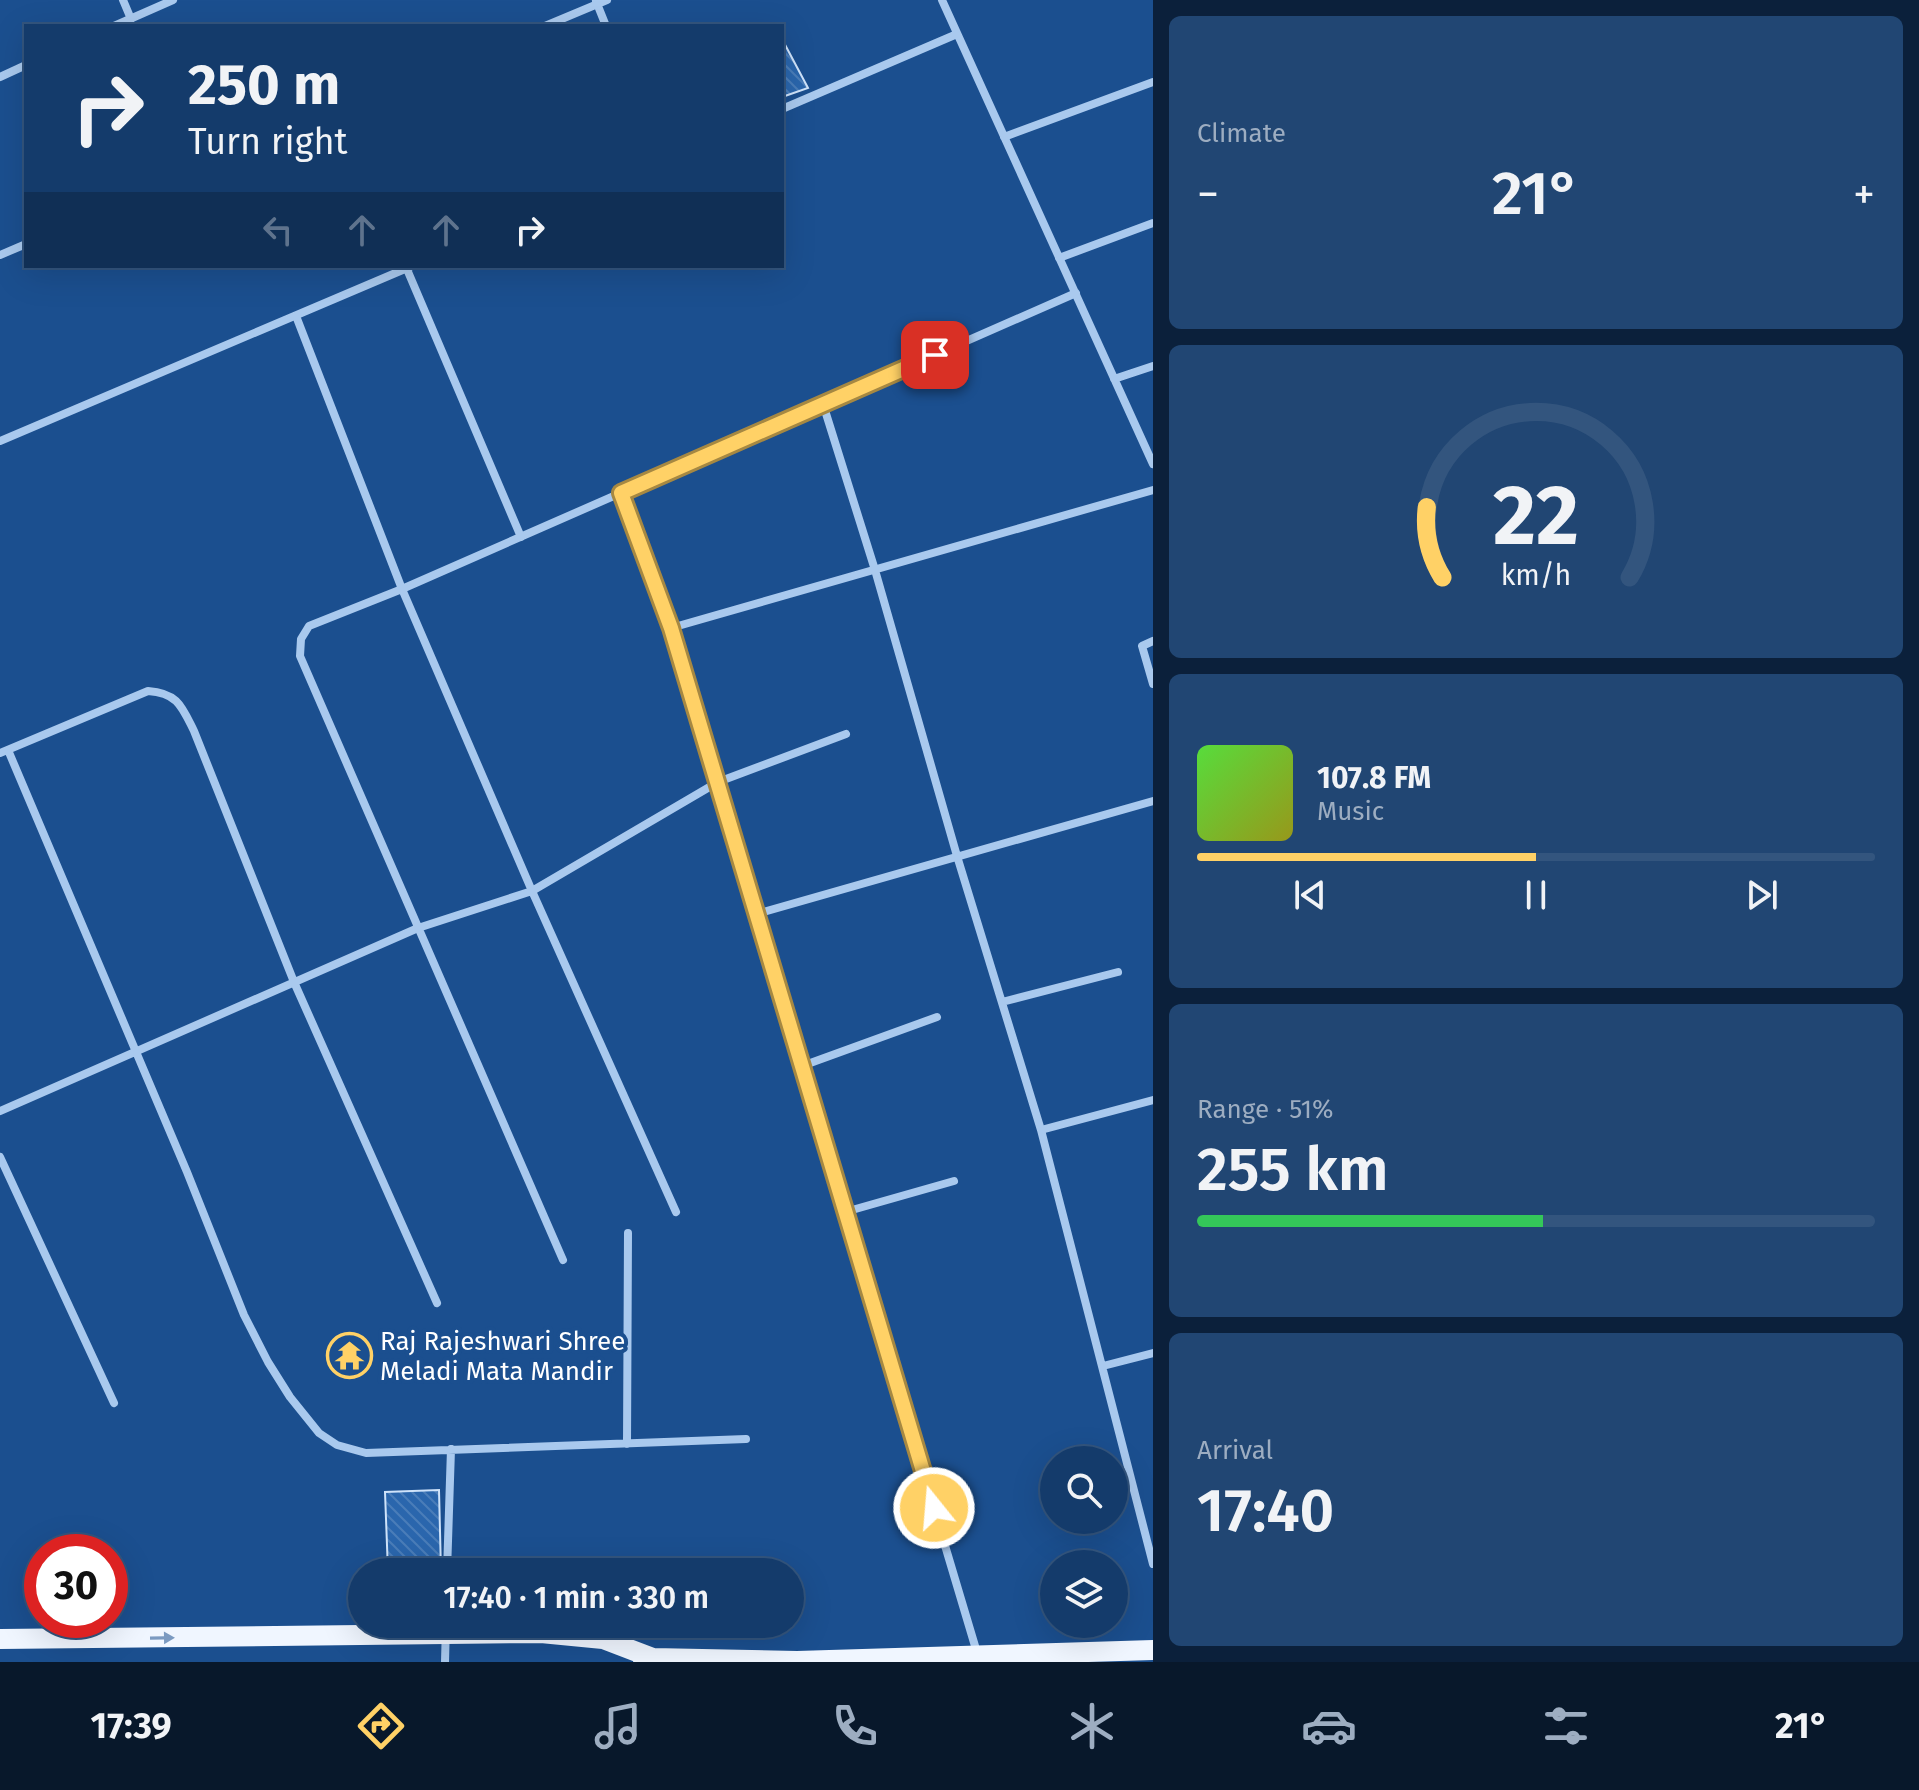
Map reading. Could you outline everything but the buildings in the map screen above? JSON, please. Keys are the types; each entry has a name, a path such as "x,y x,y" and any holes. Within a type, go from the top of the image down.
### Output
{"main road":[{"path":"0,1639 348,1632"},
{"path":"593,1638 603,1639 644,1660 797,1662 1153,1650"}],"street":[{"path":"123,0 131,19"},
{"path":"119,24 173,0"},
{"path":"549,24 607,0"},
{"path":"942,0 1153,464"},
{"path":"596,2 605,24"},
{"path":"784,108 957,34"},
{"path":"0,77 24,66"},
{"path":"1004,137 1153,82"},
{"path":"1059,258 1153,223"},
{"path":"0,255 24,245"},
{"path":"0,441 406,268"},
{"path":"408,268 521,537"},
{"path":"563,1260 300,656 301,639 309,626 402,589 1076,293"},
{"path":"296,316 402,589 532,891 676,1212"},
{"path":"1114,379 1153,366"},
{"path":"823,404 1041,1130 1153,1564"},
{"path":"671,628 1153,490"},
{"path":"621,493 671,628 978,1656"},
{"path":"1153,641 1142,646 1153,684"},
{"path":"437,1303 294,982 194,731 180,704 165,692 148,691 4,751 187,1172 244,1315 268,1362 319,1433 337,1445 366,1453 746,1439"},
{"path":"0,1111 418,928 532,891 718,782 846,734"},
{"path":"756,914 1153,801"},
{"path":"1002,1002 1118,972"},
{"path":"802,1066 937,1017"},
{"path":"1041,1130 1153,1100"},
{"path":"0,1157 114,1403"},
{"path":"845,1212 954,1181"},
{"path":"627,1444 628,1233"},
{"path":"1103,1366 1153,1353"},
{"path":"447,1558 451,1449"},
{"path":"445,1662 446,1638"}],"place":[{"name":"Raj Rajeshwari Shree Meladi Mata Mandir","path":"349,1356"}],"route":[{"path":"934,1508 671,628 621,493 935,355"}]}
